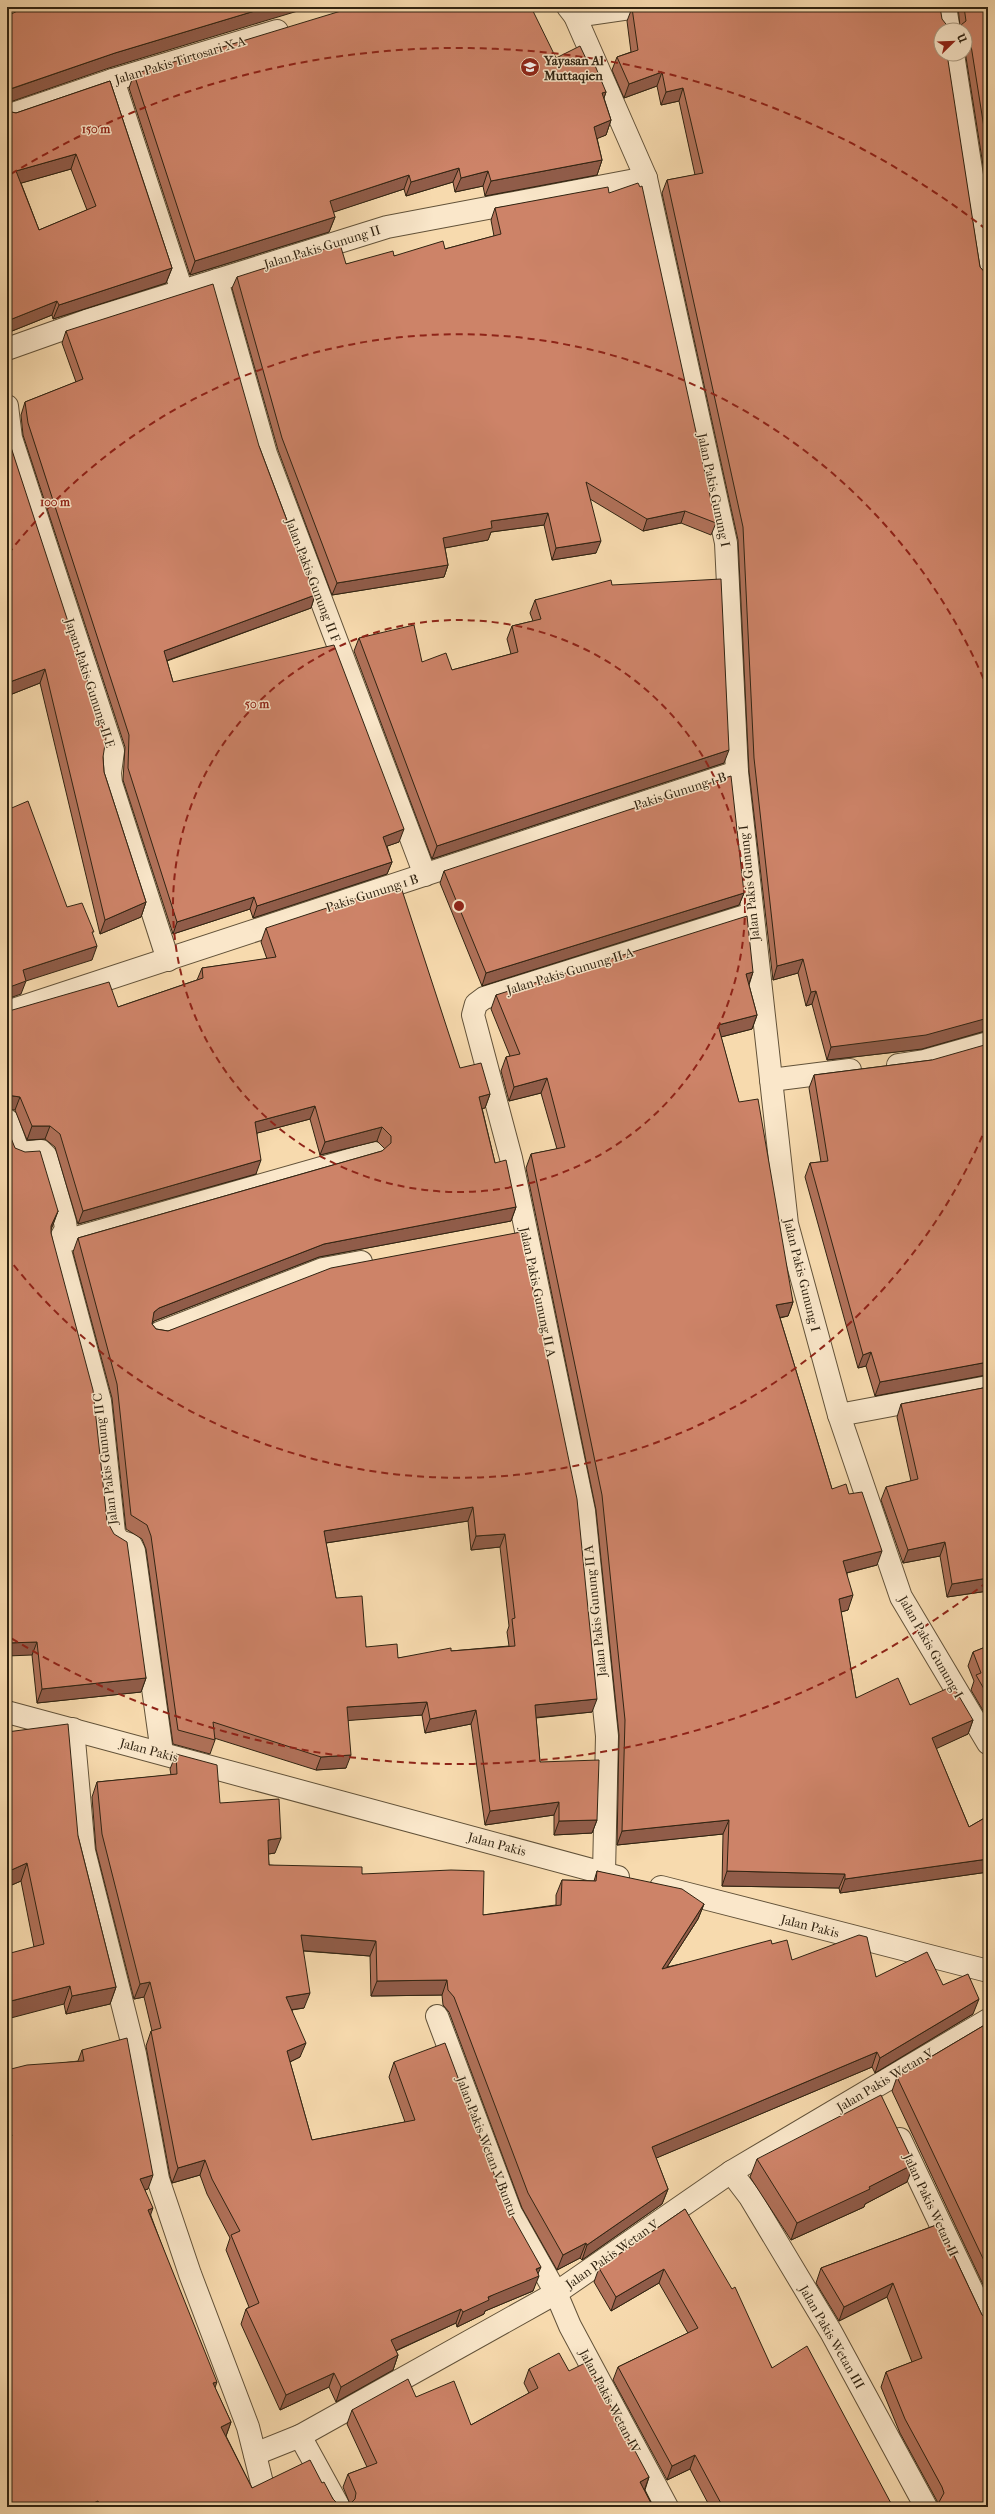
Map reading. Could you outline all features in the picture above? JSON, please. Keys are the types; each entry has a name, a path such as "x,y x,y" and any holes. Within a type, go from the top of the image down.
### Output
{"street":[{"path":"572,11 637,7"},
{"path":"945,7 948,22"},
{"name":"Jalan Pakis Gunung I","path":"572,11 646,178 726,543 737,772 787,1224 839,1415 901,1597 988,1743"},
{"name":"Jalan Pakis Tirtosari X A","path":"7,116 113,80 300,25"},
{"path":"954,62 988,278"},
{"path":"113,80 182,291"},
{"name":"Jalan Pakis Gunung II","path":"7,349 86,321 387,227 646,178"},
{"name":"Jalan Pakis Gunung II F","path":"217,280 266,454 425,876"},
{"name":"Japan Pakis Gunung II E","path":"7,406 11,438 114,751 110,772 111,783 168,960"},
{"name":"Pakis Gunung 1 B","path":"7,1012 425,876 737,772"},
{"name":"Jalan Pakis Gunung II A","path":"604,1873 607,1736 584,1511 517,1233 511,1158 473,1015 476,1004 484,998 752,914"},
{"path":"771,1080 924,1061 988,1043"},
{"path":"7,1120 19,1153 41,1151 46,1156 65,1222 66,1230 58,1243"},
{"path":"58,1243 374,1153"},
{"name":"Jalan Pakis Gunung II C","path":"58,1243 100,1402 114,1533 119,1541 131,1546 134,1551 162,1753"},
{"path":"159,1333 323,1269 385,1258"},
{"path":"839,1415 988,1387"},
{"name":"Jalan Pakis","path":"7,1712 604,1873 988,1971"},
{"path":"73,1730 84,1851 135,2054 158,2180 190,2274 248,2427 262,2482"},
{"name":"Jalan Pakis Wetan V Buntu","path":"437,2016 511,2212 556,2293"},
{"name":"Jalan Pakis Wetan V","path":"255,2454 300,2436 556,2293 731,2172 879,2094 988,2020"},
{"name":"Jalan Pakis Wetan II","path":"893,2123 988,2324"},
{"name":"Jalan Pakis Wetan III","path":"731,2172 750,2197 831,2332 926,2507"},
{"name":"Jalan Pakis Wetan IV","path":"556,2293 570,2326 667,2507"},
{"path":"300,2436 339,2507"}],"building":[{"path":"26,7 268,7 115,53 7,90 7,16"},
{"path":"354,7 531,7 556,58 580,46 589,65 594,63 606,92 602,93 611,120 594,127 602,160 491,181 488,171 461,178 459,168 411,182 409,175 330,201 335,217 195,261 134,74"},
{"path":"940,7 942,19 944,22 933,22 933,62 948,62 980,267 988,276 988,295 985,295 988,311 988,1018 926,1035 831,1047 816,991 811,992 803,959 777,966 754,758 743,527 667,180 703,173 683,88 666,92 662,72 629,84 617,57 638,50 632,8"},
{"path":"964,7 988,7 988,153 973,58 973,22 965,22 966,21"},
{"path":"110,81 172,268 59,305 57,301 7,321 7,111 16,113","holes":["76,154 96,206 39,230 16,171"]},
{"path":"638,183 640,187 642,186 716,523 685,511 647,519 586,482 601,541 556,548 548,513 491,521 492,528 443,538 448,565 337,583 282,438 237,277 340,244 346,264 393,251 394,256 443,241 445,249 501,234 495,208 608,187 609,193"},
{"path":"213,284 259,446 315,595 164,651 173,682 334,645 404,829 383,837 392,862 257,906 254,897 177,922 128,768 129,735 28,423 25,402 83,379 66,331"},
{"path":"7,435 106,738 103,757 104,772 146,902 105,920 45,669 7,683"},
{"path":"721,579 729,750 437,846 359,638 414,625 422,662 446,653 452,670 518,652 512,626 541,619 535,600 611,580 612,585"},
{"path":"731,776 744,893 486,973 444,871"},
{"path":"28,801 67,907 82,903 94,932 92,932 97,946 23,970 26,981 7,988 7,810"},
{"path":"400,884 460,1068 481,1063 490,1094 479,1097 495,1163 506,1160 516,1207 324,1244 159,1308 154,1312 152,1324 156,1329 168,1331 331,1268 521,1232 577,1499 597,1699 535,1705 540,1762 599,1760 597,1820 559,1821 559,1802 490,1811 476,1710 430,1719 427,1702 347,1707 351,1755 321,1757 213,1722 215,1740 178,1730 151,1536 147,1525 131,1515 117,1384 78,1238 382,1151 391,1143 391,1136 382,1127 325,1142 315,1106 255,1122 261,1160 83,1211 60,1134 50,1126 32,1126 20,1097 7,1095 7,1009 9,1011 109,982 118,1007 203,978 202,968 276,957 266,928","holes":["473,1507 476,1536 505,1534 515,1618 512,1619 515,1646 451,1651 451,1648 398,1658 397,1644 366,1647 362,1596 336,1598 324,1531"]},
{"path":"747,916 753,972 746,974 757,1015 718,1025 739,1102 758,1099 793,1302 776,1305 832,1489 846,1484 849,1494 862,1492 882,1551 843,1561 853,1595 839,1599 856,1698 898,1678 910,1705 953,1686 973,1720 932,1738 969,1827 988,1816 988,1859 845,1879 845,1874 727,1871 729,1820 622,1831 625,1720 602,1495 531,1154 565,1147 547,1078 514,1087 506,1057 520,1054 496,995"},
{"path":"988,1044 988,1362 880,1382 871,1352 863,1355 810,1163 828,1161 814,1075 932,1060"},
{"path":"7,1128 15,1148 25,1152 40,1151 58,1211 51,1226 51,1233 93,1390 107,1521 114,1534 127,1542 146,1678 42,1689 37,1642 7,1643"},
{"path":"988,1387 988,1578 952,1584 945,1542 908,1550 886,1487 918,1479 901,1404"},
{"path":"988,1646 988,1696 976,1675 981,1673 973,1652"},
{"path":"68,1724 78,1836 116,1987 72,1996 70,1986 7,2002 7,1954 44,1944 27,1863 7,1872 7,1783 11,1782 7,1761 7,1732"},
{"path":"176,1754 217,1765 220,1803 279,1799 281,1838 268,1840 269,1865 362,1867 362,1874 451,1870 484,1871 483,1915 561,1905 562,1880 596,1881 597,1871 682,1889 704,1904 662,1969 771,1940 772,1944 787,1940 792,1960 859,1935 867,1937 876,1977 927,1952 943,1985 968,1974 979,1999 880,2058 877,2052 652,2147 668,2189 587,2245 586,2243 563,2255 528,2193 454,1997 448,1990 447,1980 377,1981 376,1941 301,1935 310,1993 286,1997 306,2043 287,2051 312,2140 415,2120 394,2062 445,2043 505,2203 541,2267 536,2269 539,2276 488,2297 489,2300 463,2312 461,2309 391,2340 398,2355 341,2387 334,2373 286,2395 246,2309 259,2303 231,2235 240,2231 212,2179 205,2160 178,2168 151,2031 161,2028 150,1982 140,1984 102,1834 97,1782 177,1774"},
{"path":"988,2023 988,2269 897,2077"},
{"path":"127,2038 153,2175 140,2179 153,2208 148,2210 217,2382 213,2383 231,2422 221,2427 252,2488 310,2460 322,2483 324,2482 333,2499 338,2504 350,2504 355,2499 356,2493 348,2474 377,2463 352,2410 408,2379 416,2397 454,2381 471,2425 538,2388 529,2369 559,2353 569,2371 587,2362 649,2477 640,2482 653,2507 101,2507 98,2501 85,2507 7,2507 7,2138 12,2136 7,2118 7,2070 27,2065 84,2061 82,2050"},
{"path":"881,2095 914,2164 869,2187 870,2189 797,2223 757,2159"},
{"path":"685,2209 732,2289 735,2287 772,2368 807,2346 893,2507 723,2507 695,2455 672,2466 618,2367 698,2328 664,2269 616,2297 599,2268"},
{"path":"939,2224 982,2315 988,2319 988,2507 941,2507 939,2502 944,2493 942,2487 905,2419 886,2372 922,2358 893,2283 844,2307 821,2268"}],"place":[{"name":"Yayasan Al Muttaqien","path":"530,67"}]}
